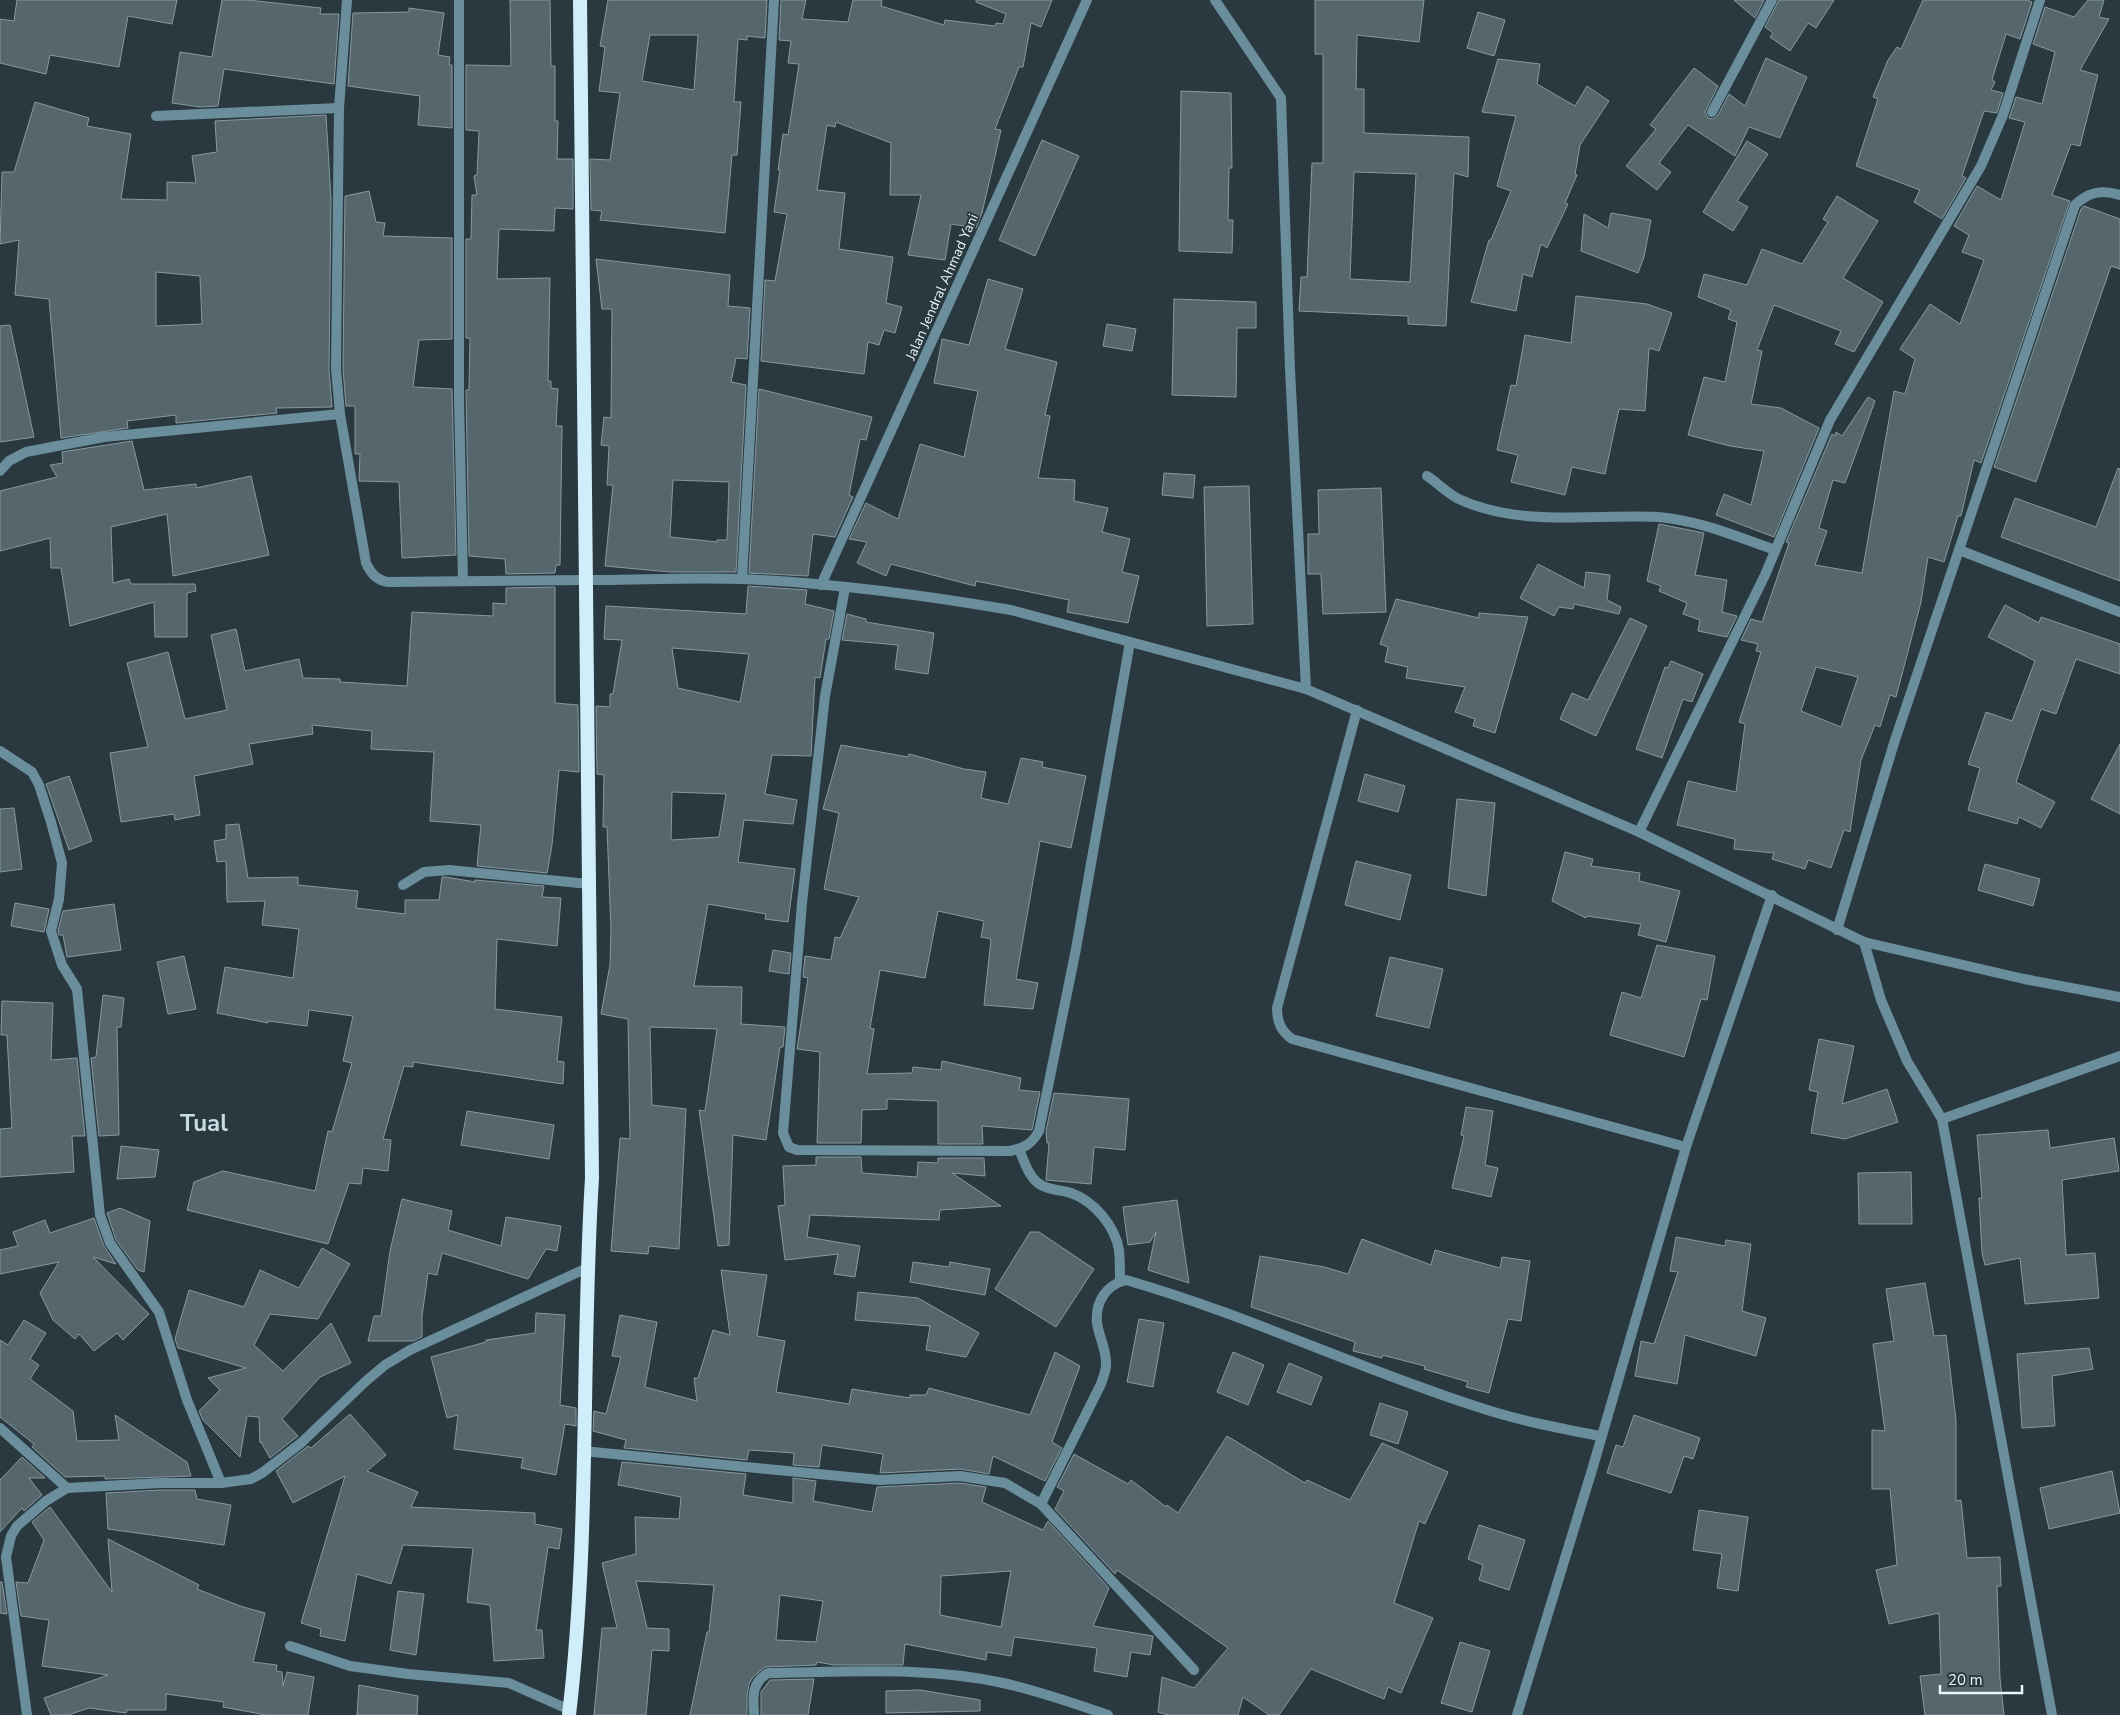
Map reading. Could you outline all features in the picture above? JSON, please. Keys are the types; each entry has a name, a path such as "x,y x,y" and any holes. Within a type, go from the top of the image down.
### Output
{"highway":[{"path":"570,1713 577,1650 584,1451 587,1268 592,1178 580,0"}],"street":[{"path":"347,0 339,108 336,369 340,414 366,563 371,573 378,579 387,582 742,579 821,585 965,602 1011,610 1306,689 1640,832 1772,895 1837,930 1864,942 2024,979 2120,997"},
{"path":"459,0 459,399 463,581"},
{"path":"742,579 774,0"},
{"name":"Jalan Jendral Ahmad Yani","path":"821,585 1087,0"},
{"path":"1216,0 1281,98 1290,378 1306,689"},
{"path":"1712,112 1772,0"},
{"path":"1640,832 1761,584 1830,420 1981,166 2003,115 2040,0"},
{"path":"156,116 339,108"},
{"path":"1837,930 1894,740 2076,205 2084,197 2094,192 2120,194"},
{"path":"0,471 9,461 26,452 104,437 340,414"},
{"path":"1427,476 1460,500 1485,508 1513,513 1558,517 1659,518 1705,527 1775,550"},
{"path":"1959,550 2120,612"},
{"path":"846,588 825,696 801,912 783,1133 785,1141 789,1146 797,1150 1010,1152 1034,1141 1039,1132 1076,949 1130,642"},
{"path":"1357,710 1277,1008 1277,1020 1285,1034 1292,1039 1686,1146"},
{"path":"0,751 32,772 39,785 62,864 59,899 52,931 62,965 77,989 100,1215 110,1243 160,1312 187,1400 222,1483"},
{"path":"403,884 424,872 449,870 589,884"},
{"path":"1517,1715 1592,1470 1600,1436 1686,1146 1772,895"},
{"path":"1864,942 1881,1000 1907,1061 1942,1119 2052,1715"},
{"path":"1942,1119 2120,1056"},
{"path":"1019,1149 1028,1170 1038,1183 1054,1190 1067,1191 1085,1198 1101,1214 1119,1249 1120,1282"},
{"path":"26,1715 7,1576 6,1556 11,1536 17,1526 46,1501 67,1488 160,1483 222,1483 251,1479 301,1444 366,1381 410,1350 587,1268"},
{"path":"1041,1504 1101,1384 1106,1365 1097,1322 1099,1306 1104,1291 1126,1280 1148,1286 1475,1406 1522,1420 1600,1436"},
{"path":"0,1428 67,1488"},
{"path":"584,1451 880,1480 960,1476 1005,1482 1041,1504 1194,1670"},
{"path":"290,1646 350,1666 408,1674 509,1683 570,1713"},
{"path":"754,1715 754,1689 757,1681 768,1673 906,1672 940,1674 1002,1683 1046,1694 1108,1715"}],"building":[{"path":"17,0 177,0 172,24 128,16 119,67 50,55 46,74 0,63 0,19 14,21"},
{"path":"222,0 248,0 321,8 320,14 339,14 334,84 224,69 218,106 200,107 172,103 180,52 212,57"},
{"path":"510,0 550,0 551,66 555,66 555,121 558,121 557,159 573,159 573,209 555,208 554,231 499,229 497,279 550,278 548,381 551,381 551,388 558,389 556,426 562,426 560,565 556,565 555,573 506,574 505,559 469,556 466,390 469,390 470,338 466,338 466,239 471,239 472,195 477,195 474,176 477,175 479,131 466,130 466,65 511,66"},
{"path":"608,0 767,0 765,38 747,36 747,40 738,39 734,102 741,102 737,155 732,155 725,233 600,220 602,211 591,210 590,159 610,160 620,93 599,91 605,47 600,46","holes":["650,35 698,35 694,90 642,81"]},
{"path":"781,0 806,0 802,19 848,22 853,0 882,0 881,6 944,25 945,20 995,26 996,23 1003,24 1006,14 976,2 976,0 1052,0 1041,27 1031,23 1023,67 1019,67 995,129 1001,130 982,213 976,228 951,224 945,260 908,255 921,195 890,195 891,143 836,122 835,127 827,125 817,190 845,193 839,249 893,257 886,303 902,307 895,333 884,330 879,345 868,342 864,374 761,361 765,280 775,281 787,214 774,212 780,170 778,170 783,134 788,135 799,64 788,63 791,41 779,40"},
{"path":"1315,0 1424,0 1419,42 1357,35 1356,89 1364,89 1364,133 1469,137 1468,177 1454,173 1446,326 1408,324 1408,316 1299,311 1301,277 1307,277 1312,163 1323,163 1323,54 1315,54","holes":["1354,172 1416,174 1410,282 1350,279"]},
{"path":"1734,0 1764,0 1755,18"},
{"path":"1779,0 1834,0 1816,28 1808,23 1790,51 1770,37 1773,33 1765,27"},
{"path":"1923,0 2027,0 2032,2 2020,39 2006,34 1992,80 1995,82 1991,90 2003,93 1997,113 1984,111 1962,176 1966,178 1942,219 1914,202 1920,190 1856,166 1878,99 1873,97 1888,60 1897,47 1901,49"},
{"path":"2088,0 2104,0 2099,17 2109,19 2080,70 2098,75 2080,146 2071,144 2052,195 2070,201 1981,463 1974,460 1961,516 1958,516 1944,562 1928,557 1921,602 1896,697 1890,695 1880,727 1875,725 1861,760 1850,832 1844,830 1831,868 1808,860 1805,869 1772,859 1774,853 1734,849 1735,839 1677,825 1688,781 1736,792 1745,724 1739,722 1761,652 1756,651 1758,644 1741,640 1751,619 1762,622 1789,543 1786,542 1832,434 1835,436 1836,432 1842,436 1868,397 1875,401 1845,483 1833,480 1819,528 1827,531 1815,565 1862,573 1894,391 1905,394 1915,359 1900,349 1930,304 1960,324 1984,260 1962,252 1969,235 1954,226 1977,186 2001,200 2025,122 2009,118 2016,97 2042,104 2055,52 2033,44 2045,7 2074,17","holes":["1816,667 1858,677 1841,727 1801,711"]},
{"path":"409,8 444,13 438,55 450,57 449,65 452,65 452,128 418,125 420,96 348,86 353,13 409,12"},
{"path":"1478,12 1505,20 1494,56 1467,48"},
{"path":"1766,58 1807,77 1780,138 1749,127 1735,156 1688,125 1659,163 1671,172 1657,190 1626,166 1656,129 1650,125 1694,68 1718,86 1705,112 1708,118 1713,119 1718,115 1729,94 1745,106"},
{"path":"1498,59 1540,64 1537,84 1575,106 1587,86 1609,101 1580,145 1575,174 1577,175 1565,203 1568,204 1547,248 1541,244 1532,277 1523,274 1516,311 1471,302 1489,240 1491,240 1511,191 1497,186 1516,116 1482,112"},
{"path":"1181,91 1231,93 1232,168 1229,168 1228,220 1233,220 1232,253 1179,251"},
{"path":"35,102 89,118 87,126 131,134 121,199 167,200 167,182 196,183 192,156 217,152 215,121 326,115 331,199 329,369 332,407 276,408 277,413 176,423 176,415 127,421 128,428 61,438 49,299 15,295 19,240 0,244 2,172 14,172","holes":["156,272 200,276 202,324 156,326"]},
{"path":"1042,140 1079,156 1035,256 999,240"},
{"path":"1747,141 1768,154 1737,201 1748,207 1733,231 1703,212"},
{"path":"369,191 376,222 385,223 383,236 452,238 452,339 419,340 413,387 452,389 456,555 402,558 399,482 359,481 360,454 355,454 355,406 346,406 343,369 345,196"},
{"path":"1837,196 1878,221 1843,278 1883,302 1854,352 1835,344 1841,331 1774,305 1757,350 1762,351 1751,404 1781,408 1819,428 1774,537 1716,515 1724,494 1751,505 1764,451 1730,446 1688,435 1704,377 1725,382 1737,322 1728,319 1731,310 1698,297 1704,274 1747,285 1762,249 1802,264 1828,222 1823,219"},
{"path":"2084,206 2120,219 2120,269 2111,266 2036,482 1994,467 2081,209"},
{"path":"1611,213 1651,220 1644,257 1638,273 1581,251 1584,214 1608,228"},
{"path":"596,259 730,275 728,306 750,308 747,359 736,358 731,382 746,385 736,572 670,572 605,566 613,485 607,485 609,446 601,445 604,417 611,418 612,309 602,309","holes":["673,480 729,482 727,540 717,540 717,542 670,537"]},
{"path":"988,279 1023,289 1005,349 1057,362 1045,415 1050,416 1038,478 1075,480 1074,501 1108,508 1102,532 1130,539 1122,572 1139,576 1128,623 1067,612 1069,600 976,581 975,586 891,564 886,576 857,563 867,542 849,539 866,503 898,519 920,444 964,457 978,391 934,383 942,339 969,345"},
{"path":"1576,296 1647,304 1672,313 1659,351 1649,348 1645,411 1619,409 1605,474 1572,467 1565,495 1511,482 1518,455 1497,450 1511,385 1516,386 1525,335 1571,343"},
{"path":"1174,299 1256,302 1256,328 1237,328 1236,397 1172,395"},
{"path":"1107,324 1136,329 1132,351 1103,346"},
{"path":"10,325 34,437 0,442 0,326"},
{"path":"759,389 872,417 866,440 860,439 849,495 853,497 835,537 813,534 808,576 749,573"},
{"path":"132,441 144,490 196,484 196,488 251,476 269,555 173,576 167,514 111,527 113,583 129,579 131,584 195,584 196,591 187,593 187,637 155,637 154,602 70,626 61,568 51,568 50,538 0,551 0,491 57,477 50,465 63,463 62,452"},
{"path":"2118,468 2120,469 2120,581 2001,537 2015,498 2096,527"},
{"path":"1164,473 1195,475 1193,498 1162,495"},
{"path":"1249,486 1253,624 1207,626 1204,487"},
{"path":"1381,488 1386,612 1323,614 1321,574 1308,574 1308,534 1319,534 1318,490"},
{"path":"1659,524 1704,533 1695,575 1727,580 1722,612 1737,616 1727,637 1698,631 1700,620 1683,614 1687,603 1659,591 1661,586 1647,581"},
{"path":"1538,564 1584,588 1586,572 1610,575 1607,600 1621,607 1619,614 1574,604 1573,609 1559,607 1554,616 1520,598"},
{"path":"748,586 807,590 805,604 834,611 829,639 826,639 820,678 815,677 811,756 772,755 765,794 797,800 793,824 744,820 738,862 795,869 788,922 765,919 766,914 708,904 694,986 742,987 741,1024 785,1027 783,1047 780,1047 766,1140 733,1135 729,1245 718,1246 699,1110 705,1111 717,1029 650,1027 652,1105 686,1109 679,1249 649,1246 648,1254 611,1251 620,1138 630,1139 628,1019 601,1014 610,965 611,930 607,827 603,827 604,775 597,774 596,706 610,707 610,694 613,694 622,640 604,639 606,606 746,614","holes":["672,648 749,654 740,702 678,688","672,792 726,794 719,837 671,840"]},
{"path":"555,587 555,703 578,705 579,772 559,770 552,845 547,873 477,866 481,825 430,821 434,752 371,749 372,731 312,725 313,734 249,744 253,764 194,776 200,815 175,820 174,814 121,822 110,753 148,747 127,663 168,652 185,719 227,710 211,635 236,629 245,671 299,659 303,678 340,679 340,682 407,686 412,612 493,616 493,603 506,604 506,588"},
{"path":"1396,599 1479,618 1479,613 1528,617 1495,733 1473,726 1475,719 1455,712 1465,687 1406,678 1408,667 1385,662 1388,647 1380,644"},
{"path":"2005,605 2039,623 2041,617 2120,644 2120,674 2076,659 2056,714 2041,709 2016,782 2055,802 2041,828 2019,817 2017,824 1968,810 1980,768 1968,764 1986,712 2012,721 2035,661 1988,637"},
{"path":"847,614 866,619 866,622 934,633 928,674 895,669 898,645 842,640"},
{"path":"1630,618 1647,626 1596,736 1560,719 1572,693 1588,700"},
{"path":"1671,661 1703,674 1692,702 1683,699 1662,758 1636,749 1665,667 1668,668"},
{"path":"2120,744 2120,814 2091,799"},
{"path":"841,745 908,757 909,754 964,769 986,772 981,798 1008,804 1021,758 1043,762 1042,767 1086,776 1071,848 1040,841 1016,979 1038,983 1033,1009 984,1005 991,939 981,937 984,921 938,911 925,978 880,970 870,1028 874,1029 867,1074 912,1073 913,1067 941,1070 942,1061 1021,1078 1019,1090 1040,1092 1032,1130 982,1126 983,1144 938,1144 938,1101 887,1099 887,1109 862,1110 861,1143 817,1143 820,1052 797,1049 808,978 803,977 805,956 831,960 835,937 840,938 859,897 824,889 839,813 823,809"},
{"path":"1365,774 1405,786 1398,812 1358,801"},
{"path":"69,776 92,841 69,850 46,784"},
{"path":"1457,799 1495,803 1486,896 1448,888"},
{"path":"14,808 22,869 0,872 0,809"},
{"path":"239,824 248,878 298,877 298,885 358,891 356,908 405,914 405,900 439,900 442,877 475,882 475,880 544,886 542,897 561,898 557,946 497,939 495,1009 562,1017 557,1061 564,1062 563,1084 413,1062 413,1067 404,1066 383,1139 391,1140 388,1171 363,1168 361,1184 349,1183 328,1244 187,1210 194,1182 223,1171 315,1191 328,1131 332,1132 352,1063 343,1061 353,1016 309,1010 307,1026 268,1021 268,1023 217,1013 225,967 293,978 299,929 262,925 265,901 227,902 226,861 217,862 214,841 226,839 226,825"},
{"path":"1565,852 1593,859 1591,866 1640,873 1639,881 1680,891 1666,942 1638,935 1641,924 1587,916 1586,918 1552,901"},
{"path":"1356,861 1411,875 1400,920 1345,905"},
{"path":"1985,864 2040,879 2033,906 1978,890"},
{"path":"15,903 49,909 44,932 11,926"},
{"path":"114,904 121,950 67,957 63,935 59,935 58,931 63,911"},
{"path":"1657,945 1715,956 1707,1000 1701,999 1684,1057 1610,1035 1622,992 1641,998"},
{"path":"773,950 791,953 789,974 769,971"},
{"path":"184,956 196,1009 168,1014 157,962"},
{"path":"1390,957 1443,969 1429,1028 1376,1016"},
{"path":"103,995 124,998 121,1027 117,1027 119,1135 99,1136 91,1058 96,1057"},
{"path":"2,1001 53,1003 51,1060 77,1058 85,1136 72,1136 74,1172 0,1177 0,1129 12,1128 7,1035 1,1035"},
{"path":"1819,1039 1854,1046 1842,1104 1887,1089 1898,1122 1845,1139 1811,1133 1818,1092 1809,1090"},
{"path":"1054,1093 1129,1099 1125,1150 1094,1147 1091,1184 1046,1180 1049,1143 1047,1143 1046,1131"},
{"path":"1466,1107 1493,1111 1485,1165 1498,1168 1491,1197 1452,1188 1464,1136 1461,1135"},
{"path":"467,1111 554,1125 549,1159 461,1145"},
{"path":"2048,1130 2050,1148 2114,1138 2119,1171 2062,1180 2066,1255 2095,1253 2099,1298 2025,1304 2020,1258 1985,1265 1982,1253 1979,1198 1982,1198 1977,1135"},
{"path":"121,1146 159,1150 155,1177 117,1179"},
{"path":"816,1157 861,1157 862,1173 917,1177 918,1162 938,1163 938,1158 984,1158 985,1176 952,1173 1001,1206 940,1210 939,1220 810,1215 807,1237 860,1246 855,1277 834,1274 838,1254 785,1260 778,1206 785,1205 783,1166 816,1165"},
{"path":"1911,1172 1912,1224 1859,1224 1858,1173"},
{"path":"402,1199 452,1211 448,1230 501,1246 506,1217 561,1226 557,1251 546,1249 528,1279 442,1253 437,1275 428,1273 422,1316 422,1337 413,1341 368,1341 374,1316 381,1316 390,1251"},
{"path":"1177,1200 1189,1283 1148,1270 1156,1232 1150,1242 1128,1245 1123,1207"},
{"path":"120,1208 150,1221 144,1272 138,1270 116,1240 107,1213"},
{"path":"94,1218 104,1246 116,1264 93,1257 149,1314 123,1340 117,1333 94,1351 79,1334 75,1339 53,1320 40,1293 59,1262 0,1274 0,1250 18,1246 13,1232 45,1220 50,1233"},
{"path":"1030,1232 1039,1232 1094,1269 1056,1327 995,1289"},
{"path":"1676,1237 1725,1246 1726,1240 1751,1244 1742,1311 1766,1318 1756,1356 1685,1335 1677,1384 1635,1376 1641,1341 1654,1344 1678,1272 1670,1271"},
{"path":"1362,1239 1431,1265 1435,1250 1500,1268 1502,1257 1530,1261 1521,1321 1508,1319 1489,1393 1466,1387 1468,1382 1424,1369 1425,1366 1382,1355 1382,1358 1353,1351 1355,1342 1251,1307 1260,1256 1324,1267 1348,1274"},
{"path":"322,1248 350,1264 318,1319 270,1314 254,1345 283,1371 331,1323 351,1363 320,1377 282,1419 298,1436 270,1458 260,1443 259,1417 247,1416 240,1457 203,1420 199,1411 220,1390 208,1378 246,1368 178,1348 175,1339 189,1290 244,1307 260,1270 299,1288"},
{"path":"913,1262 949,1267 950,1262 990,1269 985,1295 910,1282"},
{"path":"721,1270 767,1275 757,1336 785,1341 776,1392 849,1404 852,1389 910,1398 910,1395 926,1395 929,1388 1030,1415 1055,1352 1080,1366 1052,1442 1062,1448 1045,1481 993,1456 989,1474 960,1469 880,1473 883,1454 822,1445 819,1467 793,1465 794,1453 749,1450 747,1460 624,1448 626,1440 593,1431 594,1411 606,1414 621,1357 612,1356 620,1315 657,1322 645,1387 697,1401 694,1378 698,1378 713,1330 730,1335"},
{"path":"1925,1283 1934,1336 1946,1335 1956,1420 1956,1501 1961,1500 1967,1558 2000,1557 2001,1586 1997,1586 2000,1679 2004,1715 1925,1715 1920,1676 1941,1674 1939,1613 1889,1624 1876,1570 1897,1565 1890,1489 1872,1489 1872,1430 1885,1431 1873,1344 1894,1341 1886,1289"},
{"path":"858,1292 918,1298 979,1333 966,1357 926,1350 930,1326 855,1320"},
{"path":"536,1313 565,1315 560,1405 576,1408 576,1426 565,1424 556,1475 521,1468 523,1458 454,1449 458,1415 447,1418 431,1357 486,1342 486,1340 535,1333"},
{"path":"1139,1319 1164,1323 1153,1387 1127,1382"},
{"path":"24,1320 46,1333 30,1359 39,1365 30,1379 73,1411 77,1441 119,1440 115,1415 187,1462 191,1476 105,1479 105,1476 65,1477 32,1447 34,1444 0,1417 0,1340 8,1345"},
{"path":"2089,1348 2093,1369 2052,1376 2055,1426 2022,1428 2017,1354"},
{"path":"1233,1352 1264,1365 1248,1405 1217,1392"},
{"path":"1289,1363 1322,1377 1311,1405 1277,1392"},
{"path":"1380,1403 1408,1412 1398,1444 1370,1435"},
{"path":"350,1414 386,1455 367,1471 418,1492 411,1507 535,1513 535,1524 562,1529 559,1549 548,1547 536,1630 542,1630 544,1658 494,1661 490,1605 467,1602 473,1548 403,1545 391,1584 357,1574 345,1641 320,1636 321,1629 301,1623 345,1476 293,1503 276,1471 308,1446 311,1448"},
{"path":"1634,1415 1700,1438 1693,1459 1684,1456 1671,1493 1607,1473 1616,1445 1623,1447"},
{"path":"1227,1436 1305,1483 1307,1480 1350,1500 1382,1443 1448,1472 1425,1524 1419,1521 1394,1603 1433,1618 1401,1693 1388,1687 1384,1699 1311,1669 1279,1715 1269,1715 1243,1697 1238,1715 1168,1715 1158,1712 1162,1677 1194,1688 1228,1648 1117,1570 1115,1574 1055,1509 1064,1491 1057,1487 1074,1454 1128,1484 1131,1480 1166,1507 1167,1505 1178,1513"},
{"path":"22,1457 45,1478 29,1478 42,1495 24,1511 22,1508 0,1532 0,1480"},
{"path":"622,1462 746,1474 743,1495 793,1503 793,1478 816,1481 813,1501 872,1512 877,1487 960,1483 986,1487 982,1502 1043,1530 1048,1521 1109,1588 1093,1626 1153,1636 1150,1655 1131,1652 1127,1677 1094,1671 1097,1648 1014,1637 1011,1656 987,1652 986,1660 905,1644 903,1665 834,1665 817,1662 816,1665 765,1667 753,1677 749,1684 747,1715 690,1715 707,1632 709,1632 714,1585 636,1581 647,1628 669,1629 669,1651 652,1650 646,1715 594,1715 602,1628 617,1628 602,1563 636,1554 635,1517 679,1519 681,1497 618,1485","holes":["1011,1571 1001,1627 940,1615 941,1576","780,1595 823,1601 816,1642 776,1640"]},
{"path":"2112,1471 2120,1513 2049,1529 2040,1488"},
{"path":"195,1490 197,1499 231,1505 224,1545 108,1529 106,1493"},
{"path":"50,1507 112,1592 108,1539 199,1585 197,1589 240,1606 265,1613 253,1662 277,1665 276,1671 282,1672 283,1686 287,1672 314,1677 308,1715 266,1715 223,1707 224,1702 166,1694 166,1710 127,1710 126,1713 89,1708 68,1715 51,1715 44,1698 108,1675 42,1666 49,1620 21,1616 16,1582 28,1583 44,1540 32,1522"},
{"path":"1699,1510 1748,1517 1738,1591 1717,1588 1722,1554 1693,1550"},
{"path":"1479,1525 1525,1540 1509,1590 1479,1580 1483,1565 1468,1559"},
{"path":"0,1582 2,1582 7,1614 0,1613"},
{"path":"398,1591 424,1594 416,1655 390,1650"},
{"path":"1460,1642 1490,1651 1472,1712 1441,1703"},
{"path":"814,1679 808,1715 761,1715 761,1692 770,1680"},
{"path":"359,1685 418,1696 417,1715 357,1715"},
{"path":"920,1690 980,1700 980,1711 886,1713 886,1691"}],"district":[{"name":"Tual","path":"204,1123"}]}
